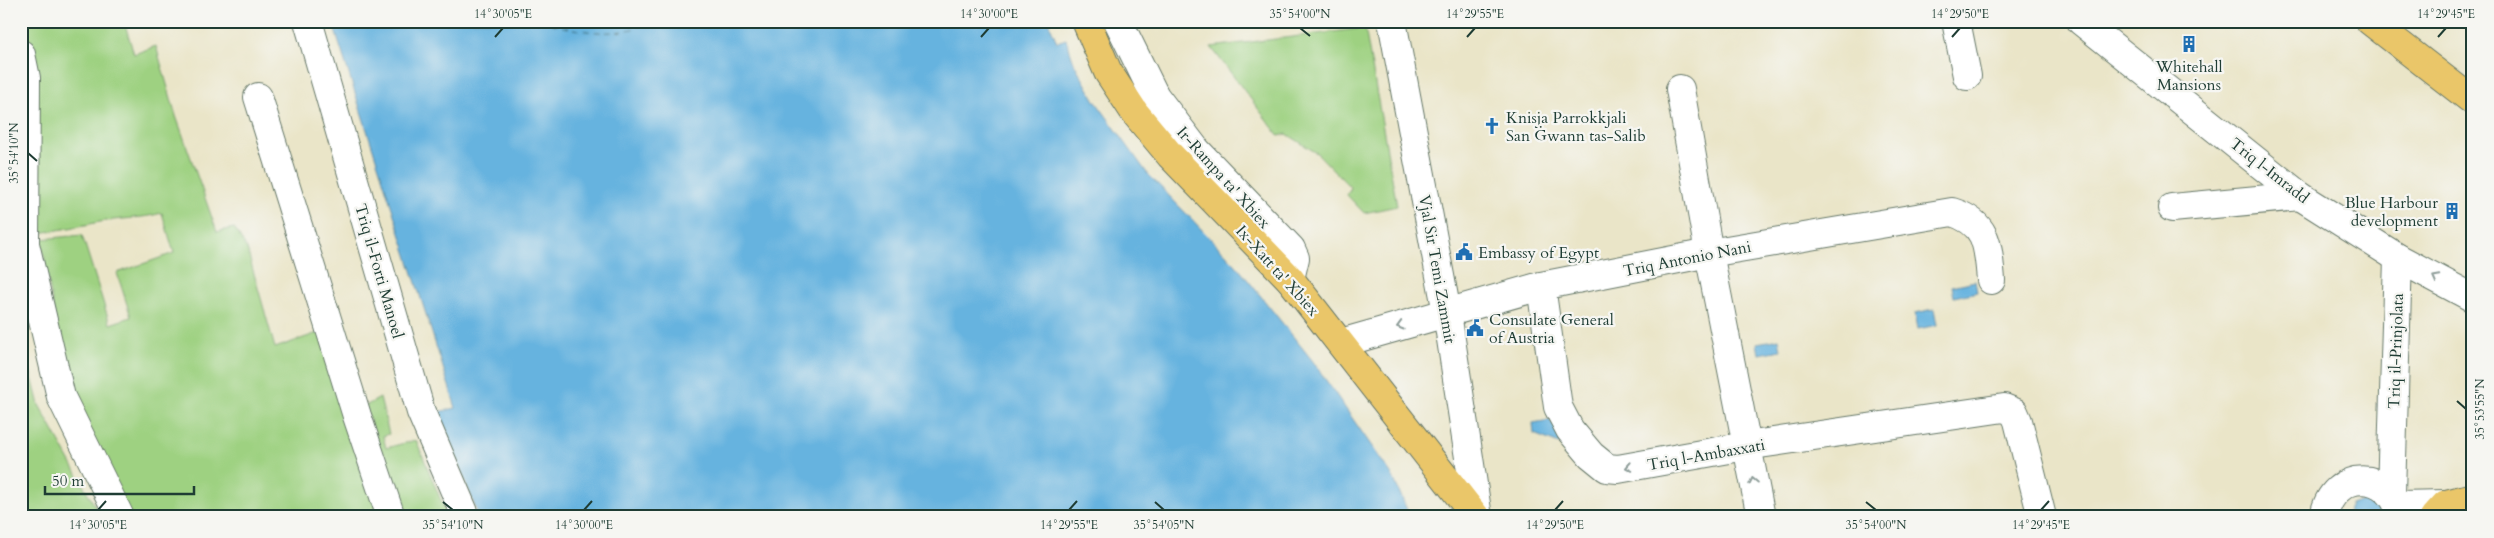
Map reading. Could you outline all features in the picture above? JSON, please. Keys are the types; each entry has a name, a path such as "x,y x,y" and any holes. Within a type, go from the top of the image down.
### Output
{"main road":[{"name":"Ix-Xatt ta' Xbiex","path":"1086,21 1108,72 1135,113 1170,155 1290,279 1477,517"},
{"path":"2370,21 2473,100"},
{"path":"2440,510 2473,497"}],"street":[{"name":"Triq il-Forti Manoel","path":"308,21 421,412 466,517"},
{"name":"Ir-Rampa ta' Xbiex","path":"1118,21 1155,96 1197,151 1291,248 1295,258 1290,279"},
{"name":"Vjal Sir Temi Zammit","path":"1392,21 1447,313 1477,517"},
{"path":"1956,21 1967,76"},
{"name":"Triq l-Imradd","path":"2081,21 2300,196 2398,258 2473,298"},
{"path":"21,54 26,78 25,244 62,397 120,517"},
{"path":"1680,89 1709,254 1761,517"},
{"path":"258,97 357,416 391,517"},
{"path":"2172,208 2300,196"},
{"name":"Triq Antonio Nani","path":"1341,343 1541,286 1709,254 1952,212 1968,217 1979,226 1989,254 1991,280"},
{"name":"Triq il-Prinjolata","path":"2397,505 2392,445 2398,258"},
{"name":"Triq l-Ambaxxati","path":"1541,286 1558,407 1570,430 1600,464 1607,468 1618,469 1746,446 2004,408 2014,412 2018,421 2042,517"},
{"path":"2367,480 2392,445"},
{"path":"2324,517 2327,504 2333,493 2349,483 2367,480 2385,487 2397,505 2440,510"}],"green space":[{"path":"21,21 124,21 134,54 156,46 176,116 217,232 234,228 247,249 275,348 326,330 381,517 130,517 79,412 56,324 41,239 82,235 110,324 131,317 117,273 174,253 162,213 39,233 36,201 34,75"},
{"path":"1365,28 1397,206 1364,213 1347,195 1351,188 1318,154 1287,134 1279,136 1211,47"},
{"path":"21,334 39,405 101,517 21,517"},
{"path":"380,398 389,434 383,436 386,448 416,440 448,517 401,517 365,406"}],"water":[{"path":"332,21 1048,21 1057,42 1066,39 1075,65 1094,99 1147,173 1235,264 1312,360 1393,477 1410,517 479,517 438,412 456,408"},
{"path":"1975,281 1977,292 1954,297 1952,286"},
{"path":"1934,309 1937,325 1918,329 1915,313"},
{"path":"1779,339 1781,350 1759,354 1757,343"},
{"path":"1550,420 1565,440 1559,444 1534,434 1533,423"},
{"path":"2362,501 2374,505 2379,510 2381,517 2345,517 2351,505"}],"ferry route":[{"path":"541,21 567,28 596,32 625,31 649,21"}],"place":[{"name":"Whitehall Mansions","path":"2189,44"},
{"name":"Knisja Parrokkjali San Ġwann tas-Salib","path":"1492,126"},
{"name":"Blue Harbour development","path":"2452,211"},
{"name":"Embassy of Egypt","path":"1464,252"},
{"name":"Consulate General of Austria","path":"1475,328"}]}
